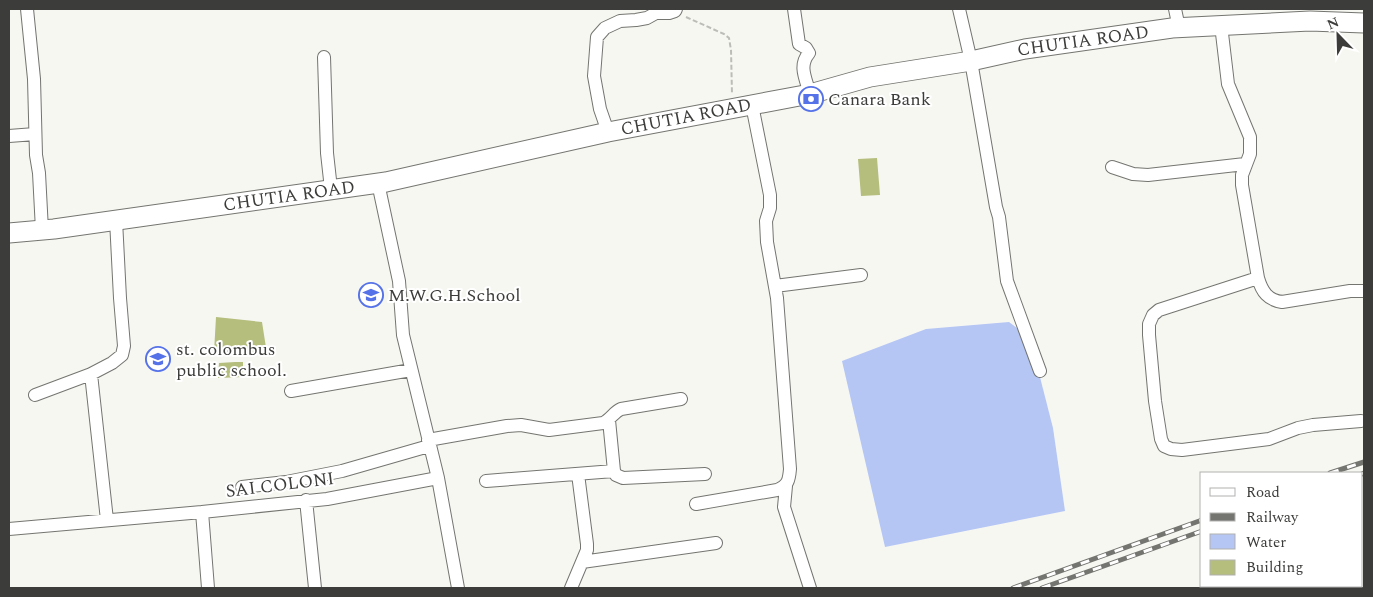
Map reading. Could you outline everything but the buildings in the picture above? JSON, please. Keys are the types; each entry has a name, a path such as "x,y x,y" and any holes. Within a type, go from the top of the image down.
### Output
{"street":[{"path":"27,9 34,89 35,134 42,230"},
{"path":"794,9 799,44 810,53 804,59 803,72 810,94"},
{"path":"958,9 971,61 996,207 1000,217 1007,281 1040,370"},
{"path":"1175,9 1180,28"},
{"path":"608,132 600,109 594,76 597,38 605,28 620,21 647,18 656,13 669,13 676,10"},
{"name":"CHUTIA ROAD","path":"9,233 378,183 608,132 810,94 870,77 971,61 1025,49 1180,28 1310,21 1364,23"},
{"path":"1220,26 1228,84 1250,137 1250,154 1242,175 1242,185 1258,278 1263,292 1275,301 1289,301 1350,291 1364,292"},
{"path":"324,56 327,153 331,190"},
{"path":"752,105 770,195 766,232 775,286 790,469 784,507 810,588"},
{"path":"9,136 35,134"},
{"path":"1112,167 1133,174 1148,175 1246,164"},
{"path":"378,183 399,281 403,335 438,478 458,588"},
{"path":"35,395 91,374 112,363 122,355 124,346 116,220"},
{"path":"775,286 861,275"},
{"path":"1258,278 1159,310 1153,315 1149,329 1153,376 1164,446 1182,450 1269,439 1298,428 1361,421"},
{"path":"291,391 411,370"},
{"path":"91,374 107,520"},
{"path":"242,487 286,482 342,471 428,443 507,426 521,425 549,430 603,423 621,409 680,399"},
{"path":"609,420 616,476 623,478 704,474"},
{"path":"486,481 614,471"},
{"path":"571,588 587,550 578,474"},
{"name":"SAI COLONI","path":"9,530 327,499 350,493 438,478"},
{"path":"696,504 777,490 786,486"},
{"path":"306,500 315,588"},
{"path":"202,512 208,588"},
{"path":"582,562 716,543"}],"path":[{"path":"676,10 729,38 733,109"}],"water":[{"path":"1009,322 1030,338 1053,428 1065,511 885,547 842,361 926,329"}],"railway":[{"path":"1333,472 1364,462"},
{"path":"1013,588 1200,521"},
{"path":"1042,588 1200,532"}],"place":[{"name":"Canara Bank","path":"811,99"},
{"name":"M.W.G.H.School","path":"371,295"},
{"name":"st. colombus public school.","path":"158,359"}]}
